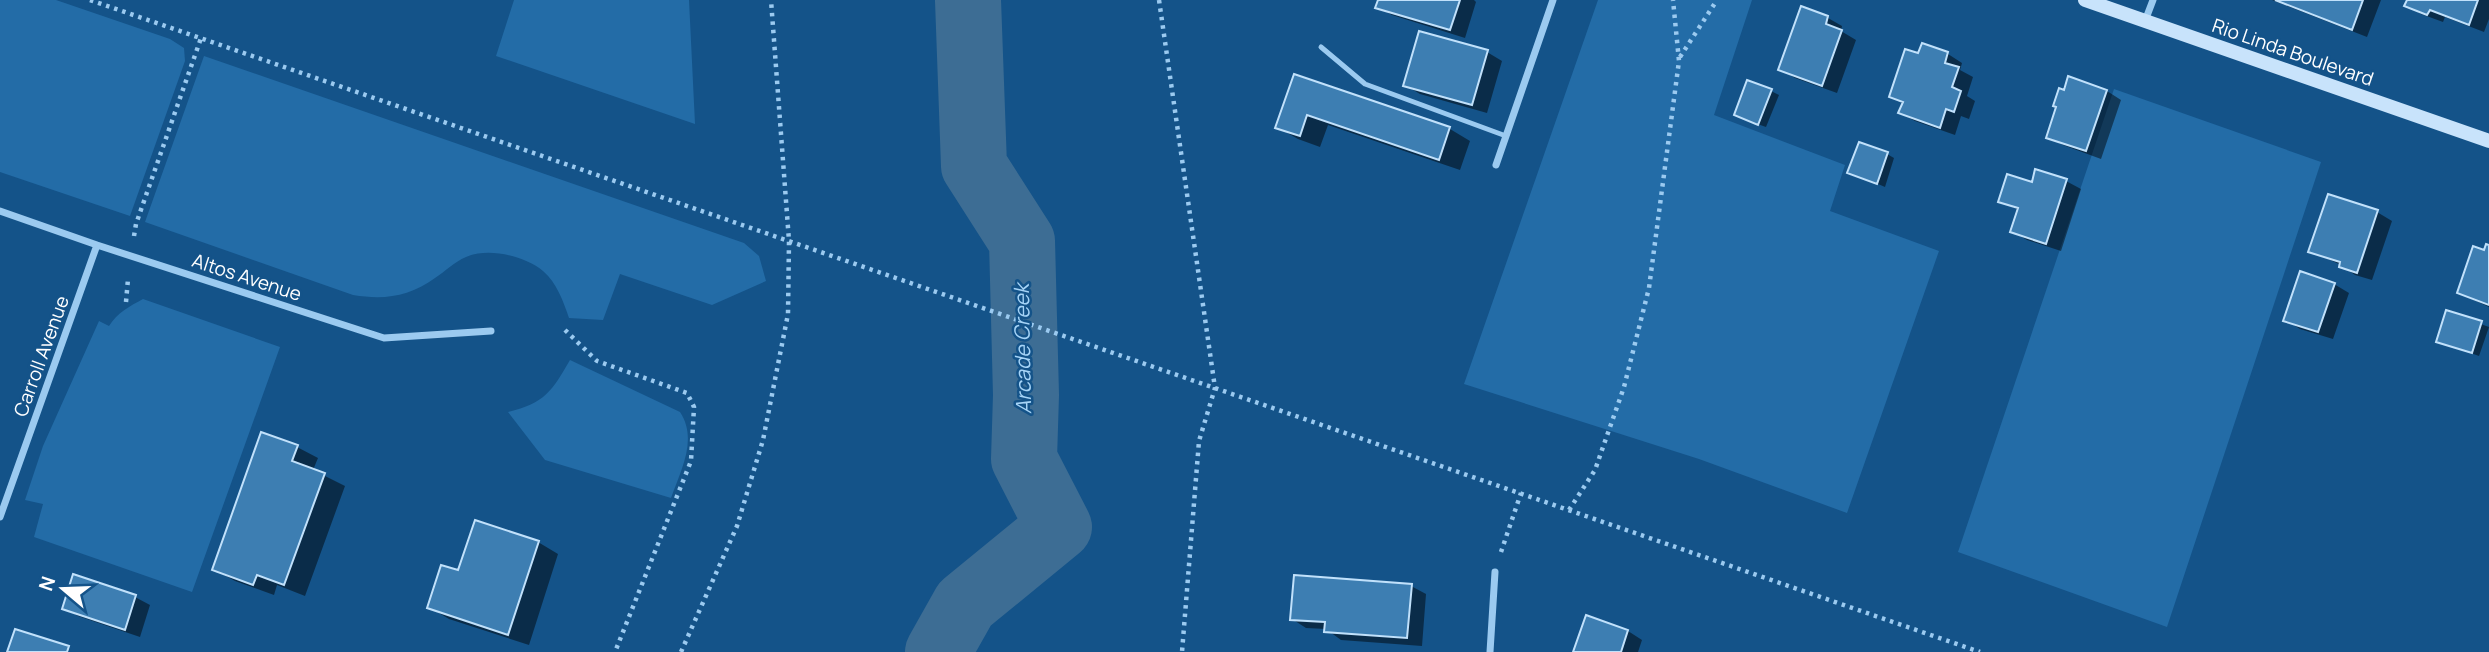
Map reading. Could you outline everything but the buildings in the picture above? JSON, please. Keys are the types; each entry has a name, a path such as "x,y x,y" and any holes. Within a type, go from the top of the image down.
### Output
{"main road":[{"name":"Rio Linda Boulevard","path":"2085,0 2489,141"}],"street":[{"path":"1496,165 1553,0"},
{"path":"2145,21 2152,0"},
{"name":"Altos Avenue","path":"0,211 384,338 491,331"},
{"name":"Carroll Avenue","path":"0,517 97,245"},
{"path":"1490,652 1495,572"}],"lane":[{"path":"1321,47 1365,84 1506,136"}],"path":[{"path":"90,0 1980,652"},
{"path":"681,652 737,526 763,440 788,314 789,241 771,0"},
{"path":"1159,0 1215,388 1199,440 1182,652"},
{"path":"1569,510 1595,470 1624,387 1650,288 1679,57 1673,0"},
{"path":"1679,57 1717,0"},
{"path":"136,224 201,38"},
{"path":"565,330 597,361 687,393 694,407 691,461 615,652"},
{"path":"1495,572 1521,493"}],"shaded area":[{"path":"0,0 56,0 170,39 184,48 185,61 130,216 0,172"},
{"path":"514,0 689,0 695,124 496,56"},
{"path":"1598,0 1752,0 1714,115 1845,165 1830,211 1939,251 1847,513 1699,459 1464,384"},
{"path":"204,56 744,243 759,256 766,281 712,305 620,274 603,320 569,318 559,293 548,276 517,257 495,253 475,254 458,261 435,278 406,293 386,297 353,295 145,222"},
{"path":"2114,89 2321,162 2167,627 1958,552"},
{"path":"143,299 280,347 192,592 34,537 43,504 25,500 43,446 99,321 109,326 120,314"},
{"path":"570,360 680,412 688,433 688,444 671,498 545,460 508,412 539,400 552,388"}],"waterway":[{"name":"Arcade Creek","path":"938,652 965,604 1059,527 1024,459 1026,395 1022,241 974,166 968,0"}]}
